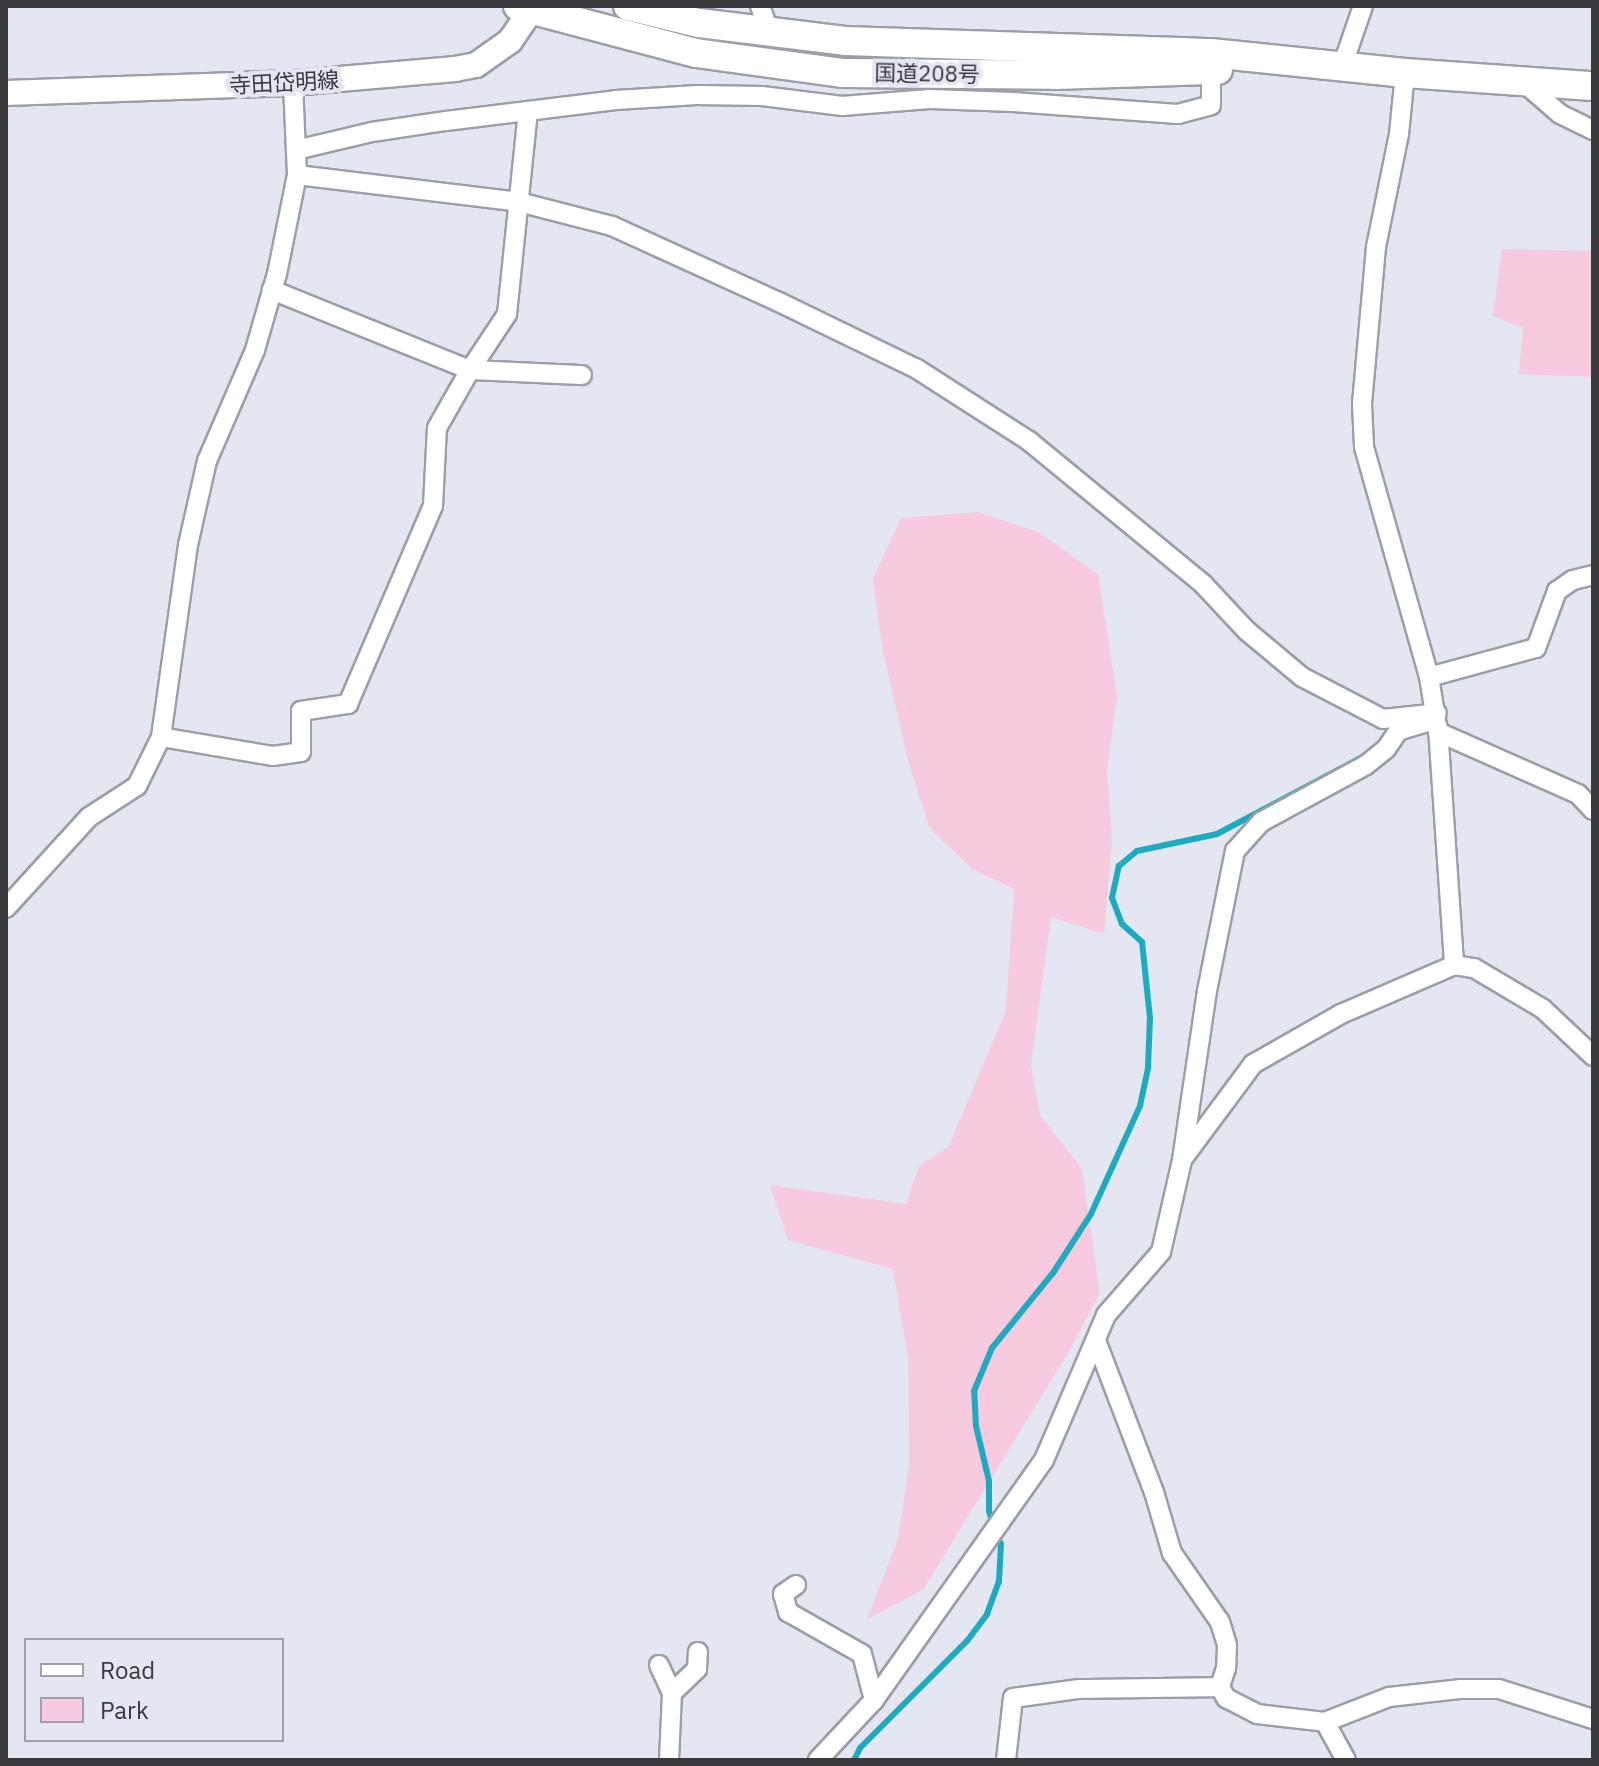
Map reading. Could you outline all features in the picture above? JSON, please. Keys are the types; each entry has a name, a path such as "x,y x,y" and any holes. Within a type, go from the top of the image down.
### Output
{"highway":[{"name":"国道208号","path":"628,6 699,23 845,41 1211,53 1405,73 1593,86"},
{"name":"国道208号","path":"528,7 696,53 842,73 1055,75 1342,67"}],"main road":[{"name":"寺田岱明線","path":"6,93 293,83 476,65 510,41 528,7"}],"street":[{"path":"760,6 770,34"},
{"path":"1342,67 1363,6"},
{"path":"296,150 372,132 616,100 697,95 762,96 842,106 930,99 1178,114 1211,105 1211,70"},
{"path":"842,73 842,106"},
{"path":"1405,73 1399,134 1376,247 1362,404 1364,447 1429,677 1438,732 1578,794 1593,810"},
{"path":"1522,81 1560,114 1593,130"},
{"path":"6,908 89,817 137,786 161,737 188,545 207,461 255,350 272,290 297,175 293,83"},
{"path":"161,737 273,756 301,752 301,711 348,704 433,506 437,428 507,314 528,111"},
{"path":"297,175 519,202 612,226 917,369 1029,441 1203,584 1247,631 1302,677 1383,719 1437,720"},
{"path":"272,290 470,370 582,375"},
{"path":"1429,677 1536,648 1557,591 1573,580 1593,575"},
{"path":"1437,720 1454,965"},
{"path":"818,1760 874,1700 1044,1460 1097,1343 1106,1315 1161,1252 1182,1160 1207,991 1235,851 1261,822 1366,765 1386,749 1398,731 1437,720"},
{"path":"1182,1160 1253,1064 1341,1014 1454,965 1474,968 1543,1009 1593,1056"},
{"path":"1097,1343 1154,1492 1172,1553 1220,1622 1227,1645 1226,1668 1220,1687 1226,1698 1248,1711 1325,1722 1389,1697 1460,1689 1499,1689 1593,1719"},
{"path":"796,1585 783,1594 788,1612 862,1654 874,1700"},
{"path":"669,1760 663,1736 672,1693 697,1669 698,1652"},
{"path":"659,1665 672,1693"},
{"path":"1006,1760 1013,1698 1079,1689 1220,1687"},
{"path":"1325,1722 1346,1760"}],"green space":[{"path":"1502,249 1593,251 1593,377 1519,374 1523,328 1493,316"},
{"path":"978,512 1038,532 1098,574 1117,697 1107,771 1112,839 1104,934 1051,917 1031,1065 1040,1115 1082,1169 1100,1293 1068,1353 923,1590 867,1619 898,1539 909,1466 908,1358 893,1269 788,1240 770,1185 906,1204 919,1166 949,1146 1006,1010 1014,889 972,869 929,827 908,761 882,647 873,579 901,518"}],"waterway":[{"path":"993,1524 989,1511 989,1481 976,1426 974,1391 992,1348 1053,1273 1091,1214 1140,1106 1148,1067 1150,1018 1142,942 1122,924 1112,898 1119,866 1137,851 1217,834 1368,754"},
{"path":"854,1760 860,1748 967,1641 987,1614 999,1581 1001,1544 996,1535"}]}
